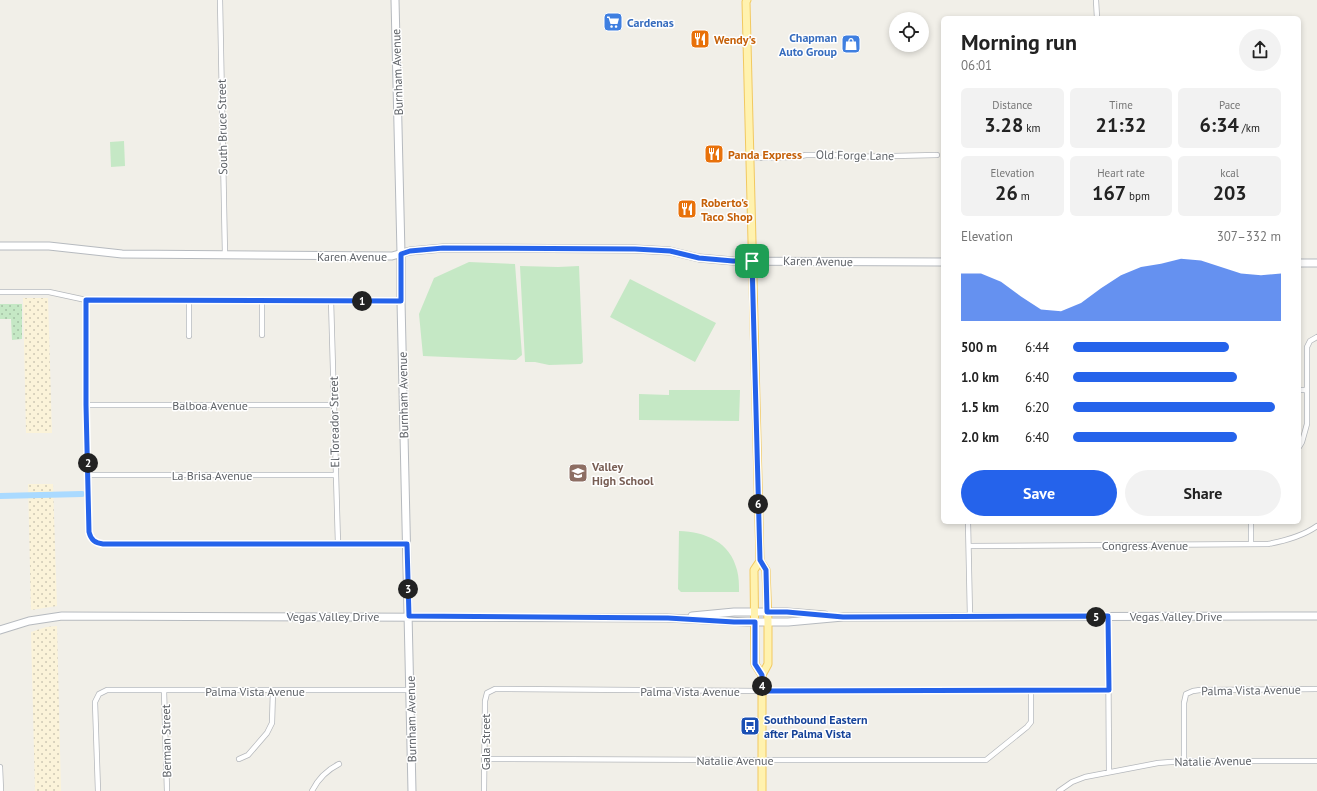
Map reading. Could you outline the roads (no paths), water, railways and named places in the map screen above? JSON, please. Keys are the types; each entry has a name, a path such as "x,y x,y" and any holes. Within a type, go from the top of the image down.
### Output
{"main road":[{"path":"745,1 760,560 766,570 768,622 768,664 762,675 762,791"},
{"path":"760,560 754,570 755,664 762,675"}],"street":[{"name":"South Bruce Street","path":"220,0 225,255"},
{"name":"Burnham Avenue","path":"395,0 412,791"},
{"path":"1096,0 1097,16"},
{"name":"Old Forge Lane","path":"750,158 796,158 806,155 835,155 849,158 937,155"},
{"name":"Karen Avenue","path":"0,246 49,246 122,254 392,256 410,251 443,248 635,249 670,251 699,258 733,261 941,262"},
{"path":"1301,263 1317,264"},
{"path":"0,292 49,292 86,300 401,301"},
{"path":"86,300 86,405 89,532 93,541 103,544 407,544"},
{"path":"189,300 189,336"},
{"name":"El Toreador Street","path":"331,300 338,544"},
{"path":"262,301 262,335"},
{"path":"1301,444 1307,424 1307,347 1310,341 1317,337"},
{"path":"1301,390 1307,390"},
{"name":"Balboa Avenue","path":"86,405 334,405"},
{"name":"La Brisa Avenue","path":"88,475 336,475"},
{"path":"968,524 970,617"},
{"path":"1251,524 1251,544"},
{"name":"Congress Avenue","path":"969,546 1268,544 1282,541 1304,533 1317,526"},
{"name":"Vegas Valley Drive","path":"668,618 734,612 787,612 843,617 1317,616"},
{"name":"Vegas Valley Drive","path":"0,630 29,621 62,616 668,618 734,622 788,622 843,617"},
{"path":"1108,616 1109,771"},
{"name":"Palma Vista Avenue","path":"487,693 495,689 762,691 1109,690"},
{"name":"Palma Vista Avenue","path":"1184,761 1184,703 1186,694 1200,690 1317,689"},
{"name":"Palma Vista Avenue","path":"98,791 95,702 99,694 107,690 411,690"},
{"path":"238,758 248,755 267,733 272,723 273,690"},
{"name":"Berman Street","path":"164,691 167,791"},
{"name":"Natalie Avenue","path":"484,759 986,760 1027,727 1031,722 1031,691"},
{"name":"Gala Street","path":"484,791 485,701 487,693"},
{"name":"Natalie Avenue","path":"1059,791 1072,782 1085,777 1158,762 1317,760"},
{"path":"312,791 318,781 330,769 339,764"},
{"path":"0,767 1,790"}],"waterway":[{"path":"0,496 82,494"}],"place":[{"name":"Cardenas","path":"613,22"},
{"name":"Wendy's","path":"700,39"},
{"name":"Chapman Auto Group","path":"851,44"},
{"name":"Panda Express","path":"714,154"},
{"name":"Roberto's Taco Shop","path":"687,209"},
{"name":"Valley High School","path":"578,473"},
{"name":"Southbound Eastern after Palma Vista","path":"750,726"}]}
